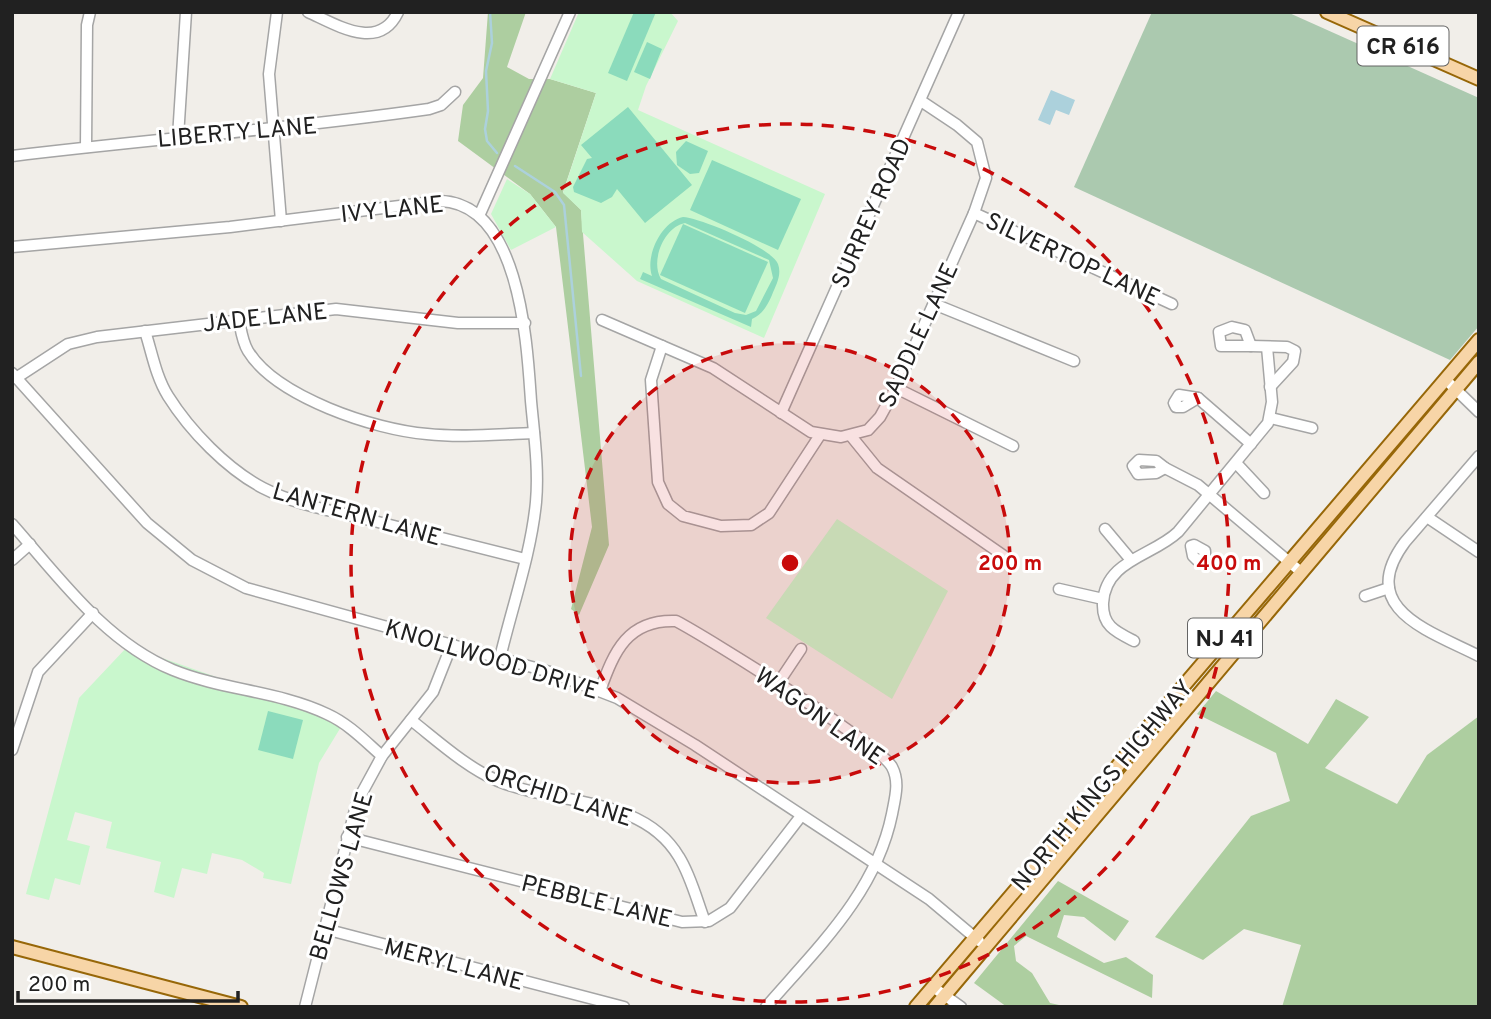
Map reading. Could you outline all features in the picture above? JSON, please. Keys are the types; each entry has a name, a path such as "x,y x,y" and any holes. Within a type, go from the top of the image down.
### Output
{"main road":[{"name":"CR 616","path":"1327,12 1479,79"},
{"name":"NORTH KINGS HIGHWAY","path":"935,1007 1301,572 1451,385 1479,340"},
{"name":"NORTH KINGS HIGHWAY","path":"916,1007 1290,562 1451,385 1479,362"},
{"path":"12,947 237,1006"}],"street":[{"path":"86,147 87,25 90,12"},
{"path":"178,137 186,12"},
{"path":"277,12 269,74 271,129 281,221"},
{"path":"308,12 348,30 369,34 384,31 398,12"},
{"path":"479,216 570,12"},
{"name":"SURREY ROAD","path":"781,413 959,12"},
{"name":"LIBERTY LANE","path":"12,156 271,129 429,109 441,105 455,92"},
{"name":"SADDLE LANE","path":"851,436 868,430 874,424 896,388 974,213 986,178 981,150 957,125 921,101"},
{"name":"IVY LANE","path":"12,247 281,221 440,201 463,204 479,216 495,239 519,291 525,323 534,433 536,499 525,559 500,658"},
{"name":"SILVERTOP LANE","path":"974,213 1172,304"},
{"path":"934,304 1074,361"},
{"name":"JADE LANE","path":"14,376 68,344 145,331 336,309 458,323 525,323"},
{"path":"239,320 246,348 255,361 278,381 314,404 424,434 534,433"},
{"path":"602,320 713,368 781,413 821,435 851,436 887,476 1007,558"},
{"name":"LANTERN LANE","path":"145,331 161,381 180,411 204,439 242,474 261,487 283,497 328,510 525,559"},
{"path":"662,346 651,380 658,482 667,504 683,516 721,526 758,522 769,513 821,435"},
{"path":"1251,346 1292,348 1296,354 1293,362 1270,387"},
{"path":"1134,641 1113,631 1106,623 1103,599 1112,578 1131,560 1169,541 1184,539 1210,495 1271,418 1267,346"},
{"name":"KNOLLWOOD DRIVE","path":"14,376 147,523 192,560 258,592 452,644 600,691 695,745 929,899 986,947"},
{"path":"1451,385 1479,412"},
{"path":"896,388 1013,446"},
{"path":"1198,398 1251,444"},
{"path":"1271,418 1311,428"},
{"path":"1479,456 1395,555 1390,567 1389,588 1395,607 1406,617 1479,656"},
{"path":"1237,463 1264,493"},
{"path":"1165,468 1210,495 1301,572"},
{"path":"1427,517 1479,552"},
{"path":"12,524 93,613 130,647 172,670 328,714 359,734 382,756"},
{"path":"1105,528 1131,560"},
{"path":"12,560 30,544"},
{"path":"1365,596 1389,588"},
{"path":"1059,589 1103,599"},
{"path":"12,750 38,672 93,613"},
{"name":"WAGON LANE","path":"600,691 612,657 625,639 656,620 676,621 861,740 892,767 897,790 886,842 869,881 837,925 766,1007"},
{"name":"BELLOWS LANE","path":"305,1007 357,802 382,756 433,692 452,644"},
{"path":"776,685 801,649"},
{"name":"ORCHID LANE","path":"411,720 462,761 499,781 544,795 617,810 661,834 680,859 705,922"},
{"name":"PEBBLE LANE","path":"347,837 630,910 682,922 705,922 730,908 801,816"},
{"name":"MERYL LANE","path":"325,929 624,1007"},
{"path":"933,987 960,1007"}],"green space":[{"path":"488,12 526,12 507,67 529,79 550,79 596,93 563,192 581,210 609,545 579,615 571,609 592,527 556,227 530,194 458,141 463,105 483,78"},
{"path":"579,12 670,12 678,21 646,86 638,110 825,194 764,338 637,281 582,232 581,210 563,193 596,93 550,79"},
{"path":"634,12 656,12 627,81 608,73"},
{"path":"1152,12 1287,12 1479,98 1479,326 1450,360 1074,187"},
{"path":"647,42 662,49 650,79 634,72"},
{"path":"628,107 692,185 645,223 617,189 612,197 601,203 574,192 573,187 587,159 592,158 581,145"},
{"path":"686,141 708,151 699,173 690,174 677,165 676,152"},
{"path":"712,160 801,199 778,250 690,210"},
{"path":"507,179 530,194 556,227 511,250 491,214"},
{"path":"683,217 719,228 750,242 773,257 778,264 777,284 764,309 752,319 751,327 640,279 643,272 652,276 650,268 653,250 662,233 675,220","holes":["685,223 769,260 773,278 756,311 746,315 735,313 661,279 657,263 665,238 677,226"]},
{"path":"683,224 768,262 745,313 660,275"},
{"path":"837,519 948,591 892,699 766,618"},
{"path":"128,646 344,722 319,763 291,884 263,878 264,873 242,860 212,853 207,874 182,868 174,898 154,892 161,862 106,848 112,822 75,812 67,840 90,846 80,885 55,878 49,900 26,894 79,698"},
{"path":"1216,691 1308,744 1336,699 1369,717 1325,768 1397,804 1427,755 1479,716 1479,1007 1282,1007 1301,945 1244,929 1203,960 1155,937 1251,816 1290,801 1276,753 1197,714"},
{"path":"268,711 303,720 293,759 258,750"},
{"path":"1058,881 1129,921 1115,941 1084,917 1064,915 1057,937 1104,963 1126,957 1153,975 1152,998 1026,936 1014,946 1016,961 1032,973 1050,1003 1068,1007 1007,1007 974,983"}],"water":[{"path":"1051,90 1075,100 1069,115 1056,110 1050,125 1038,120"}],"waterway":[{"path":"490,12 492,43 486,71 488,111 485,129 487,141 497,153"},
{"path":"515,166 555,192 564,205 581,376"}]}
